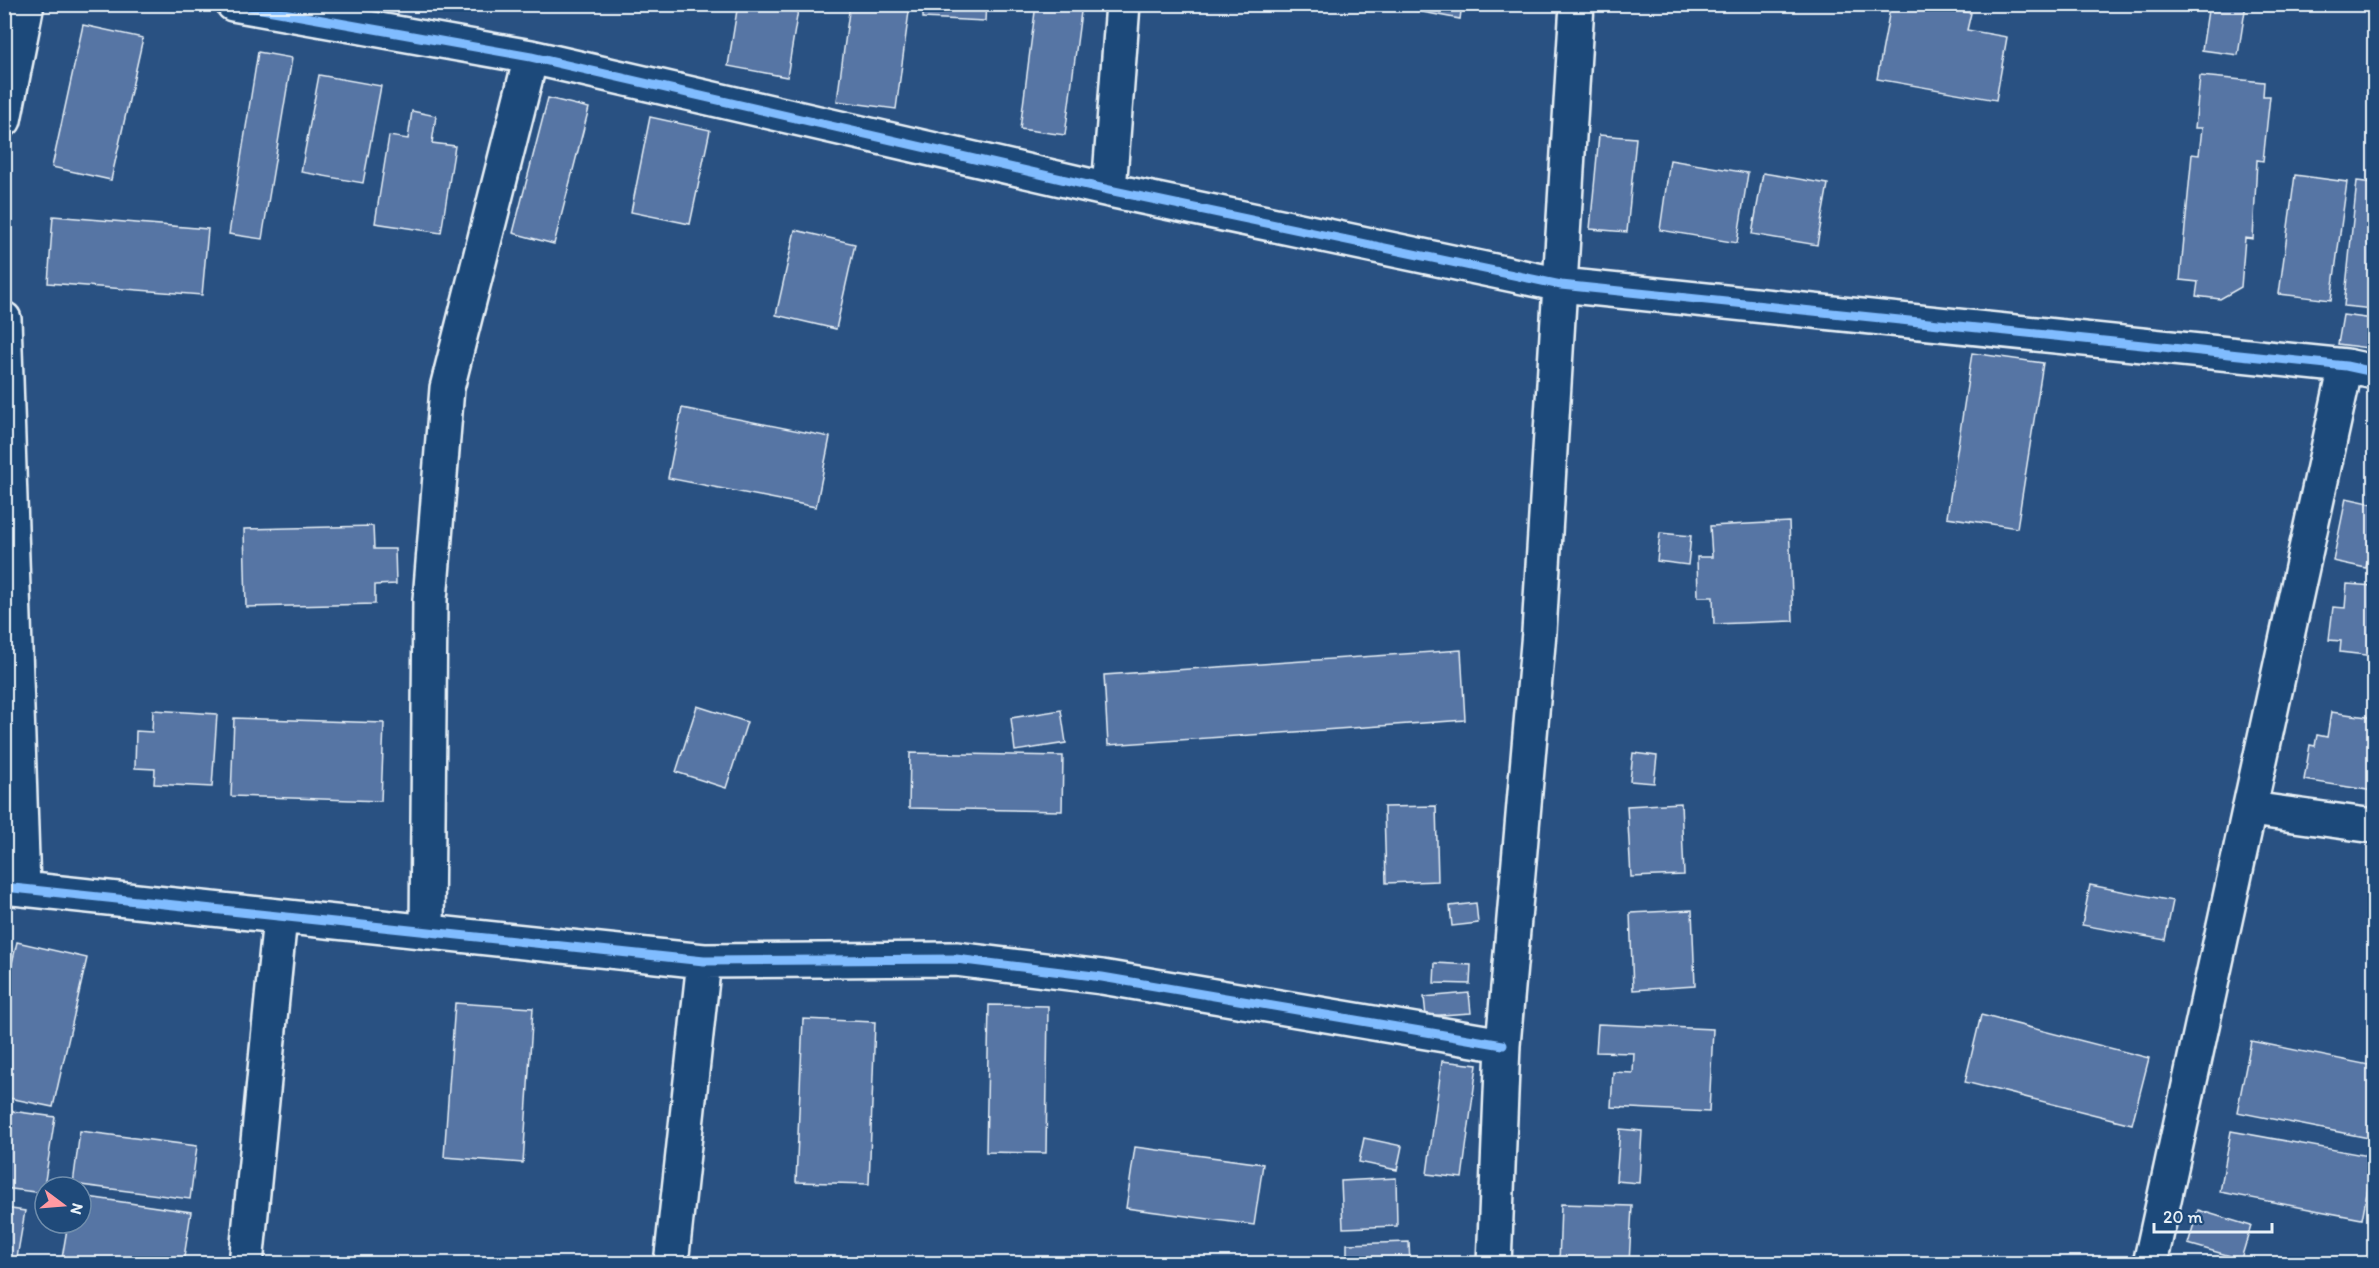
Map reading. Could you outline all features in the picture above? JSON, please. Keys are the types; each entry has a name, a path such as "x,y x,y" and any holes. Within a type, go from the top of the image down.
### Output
{"street":[{"path":"4,120 27,4"},
{"path":"233,4 531,57 1109,190 1561,285 2360,369 2251,809 2150,1263"},
{"path":"1109,190 1123,4"},
{"path":"1494,1263 1503,1045 1539,632 1577,4"},
{"path":"427,932 430,600 447,388 531,57"},
{"path":"4,319 14,888 704,961 956,959 1102,977 1503,1045"},
{"path":"2251,809 2374,826"},
{"path":"246,1263 280,917"},
{"path":"671,1263 704,961"}],"building":[{"path":"738,4 799,4 787,77 728,66"},
{"path":"850,4 910,4 896,109 837,101"},
{"path":"923,4 986,4 985,21 923,18"},
{"path":"1036,4 1082,4 1065,135 1020,129"},
{"path":"1380,4 1462,4 1460,19"},
{"path":"1891,4 1920,4 1971,13 1967,30 2007,37 1996,100 1877,79"},
{"path":"2209,4 2246,4 2238,55 2202,50"},
{"path":"83,25 143,38 111,180 52,167"},
{"path":"258,52 292,58 262,239 229,234"},
{"path":"319,75 381,86 363,183 301,172"},
{"path":"2200,76 2264,82 2263,96 2270,96 2263,161 2257,160 2253,239 2245,238 2241,287 2220,299 2196,296 2198,282 2180,280 2192,154 2199,155 2202,128 2195,128"},
{"path":"548,98 589,108 554,244 513,233"},
{"path":"412,111 436,116 432,143 455,146 441,233 375,223 389,136 408,139"},
{"path":"650,117 710,130 690,224 631,212"},
{"path":"1599,135 1636,138 1627,232 1590,229"},
{"path":"1670,160 1748,173 1737,243 1660,230"},
{"path":"1763,173 1828,184 1817,245 1752,234"},
{"path":"2295,175 2347,182 2331,300 2279,294"},
{"path":"2357,181 2374,183 2374,309 2344,306"},
{"path":"53,216 208,229 202,295 48,283"},
{"path":"795,230 855,244 836,329 776,315"},
{"path":"2343,315 2373,319 2368,348 2338,344"},
{"path":"1972,353 2043,363 2017,528 1947,517"},
{"path":"682,408 830,437 816,507 668,478"},
{"path":"2346,498 2374,504 2374,528 2366,568 2333,561"},
{"path":"1789,522 1793,621 1714,624 1713,597 1698,597 1697,557 1712,557 1710,526"},
{"path":"373,526 374,549 395,549 396,584 375,585 375,604 246,607 244,529"},
{"path":"1660,533 1691,536 1688,565 1657,561"},
{"path":"2347,584 2374,586 2374,656 2340,652 2341,641 2329,640 2333,607 2345,608"},
{"path":"1461,650 1465,720 1108,745 1104,675"},
{"path":"697,706 747,722 726,788 676,772"},
{"path":"153,710 217,714 212,787 154,784 155,769 135,768 136,731 152,732"},
{"path":"1061,710 1066,743 1015,751 1011,718"},
{"path":"2331,712 2374,718 2374,791 2304,780 2310,745 2315,746 2317,735 2327,737"},
{"path":"234,718 384,723 381,801 231,796"},
{"path":"910,753 1063,756 1062,811 909,808"},
{"path":"1633,753 1657,756 1654,783 1630,781"},
{"path":"1681,803 1684,875 1631,877 1627,806"},
{"path":"1436,806 1438,881 1386,883 1384,807"},
{"path":"2090,885 2173,901 2165,940 2082,925"},
{"path":"1476,903 1478,923 1452,926 1450,906"},
{"path":"1692,910 1695,986 1633,990 1630,913"},
{"path":"17,942 87,958 53,1107 4,1097 4,997"},
{"path":"1435,963 1471,965 1470,984 1434,983"},
{"path":"1469,993 1471,1013 1426,1016 1424,997"},
{"path":"455,1003 533,1008 523,1163 444,1157"},
{"path":"989,1005 1048,1006 1046,1153 986,1152"},
{"path":"1981,1015 2149,1058 2132,1124 1965,1082"},
{"path":"803,1019 875,1022 869,1184 796,1182"},
{"path":"1598,1024 1713,1029 1709,1112 1611,1107 1613,1072 1633,1073 1634,1053 1596,1052"},
{"path":"2251,1041 2374,1066 2374,1139 2237,1112"},
{"path":"1442,1061 1477,1065 1462,1178 1427,1174"},
{"path":"4,1110 55,1117 46,1175 33,1175 33,1192 4,1188"},
{"path":"1620,1129 1642,1131 1639,1183 1616,1181"},
{"path":"80,1131 197,1146 190,1199 93,1187 93,1175 74,1175"},
{"path":"2231,1131 2374,1157 2362,1219 2220,1192"},
{"path":"1364,1138 1402,1146 1397,1170 1359,1162"},
{"path":"1135,1147 1263,1164 1254,1225 1126,1208"},
{"path":"1396,1178 1397,1226 1343,1228 1341,1181"},
{"path":"93,1198 191,1212 183,1264 61,1264 66,1235 93,1235"},
{"path":"1561,1204 1632,1206 1629,1264 1559,1264"},
{"path":"4,1208 25,1211 17,1258 4,1256"},
{"path":"2198,1210 2251,1226 2241,1259 2188,1244"},
{"path":"1409,1242 1410,1264 1347,1264 1347,1244"}],"cycle path":[{"path":"233,4 531,57 1109,190 1561,285 2346,366 2374,372"},
{"path":"4,887 704,961 956,959 1102,977 1503,1045"}]}
